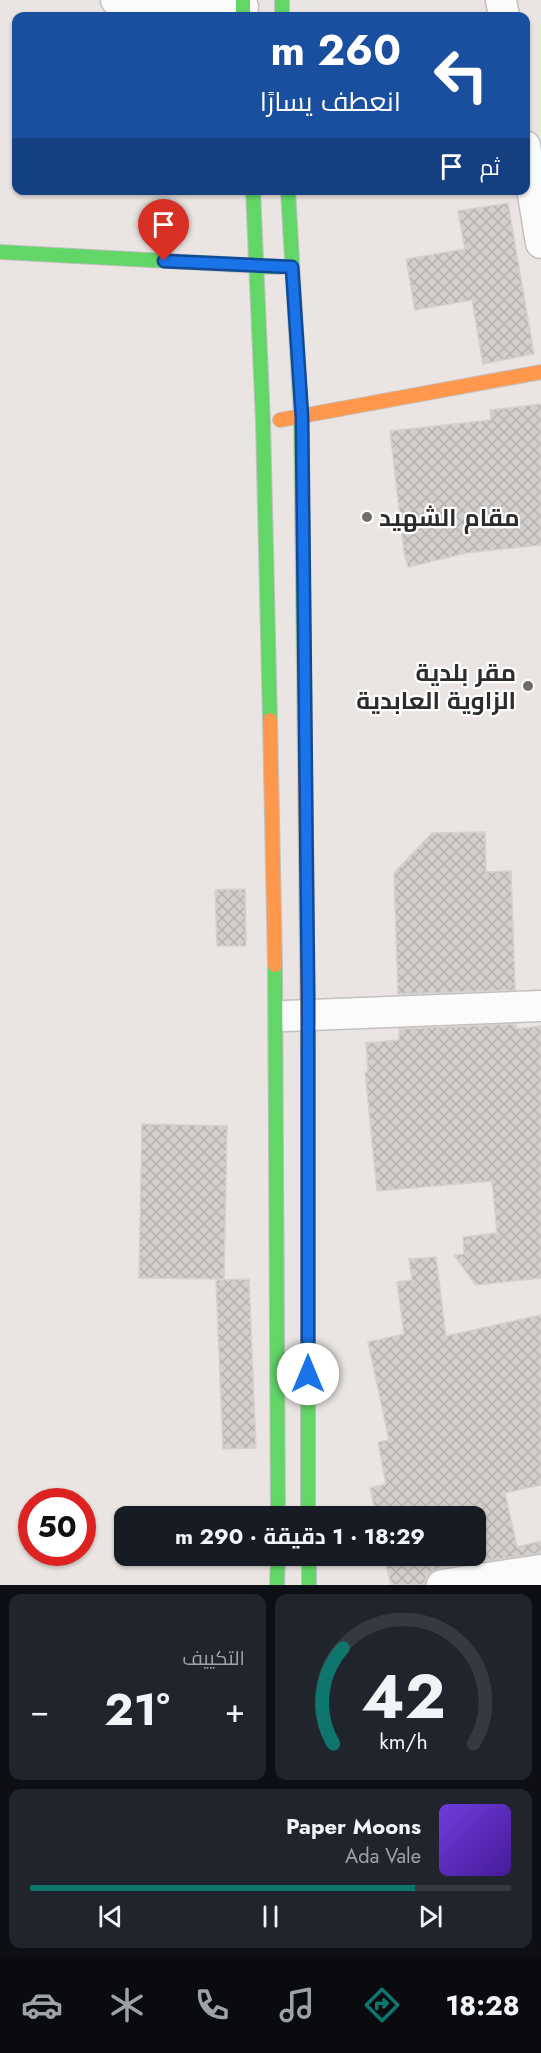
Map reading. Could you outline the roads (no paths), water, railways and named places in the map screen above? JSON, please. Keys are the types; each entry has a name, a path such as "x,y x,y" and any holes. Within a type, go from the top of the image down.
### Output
{"main road":[{"path":"253,195 263,422 276,1017 278,1506"},
{"path":"288,195 302,417 308,1016 308,1506"},
{"path":"0,252 292,267"},
{"path":"263,422 302,417 541,372"},
{"path":"277,1585 278,1566"},
{"path":"309,1566 309,1585"}],"street":[{"path":"116,0 243,8"},
{"path":"530,176 541,243"},
{"path":"276,1017 541,1006"},
{"path":"442,1585 541,1570"}],"place":[{"name":"مقام الشهيد","path":"367,517"},
{"name":"مقر بلدية الزاوية العابدية","path":"528,686"}]}
